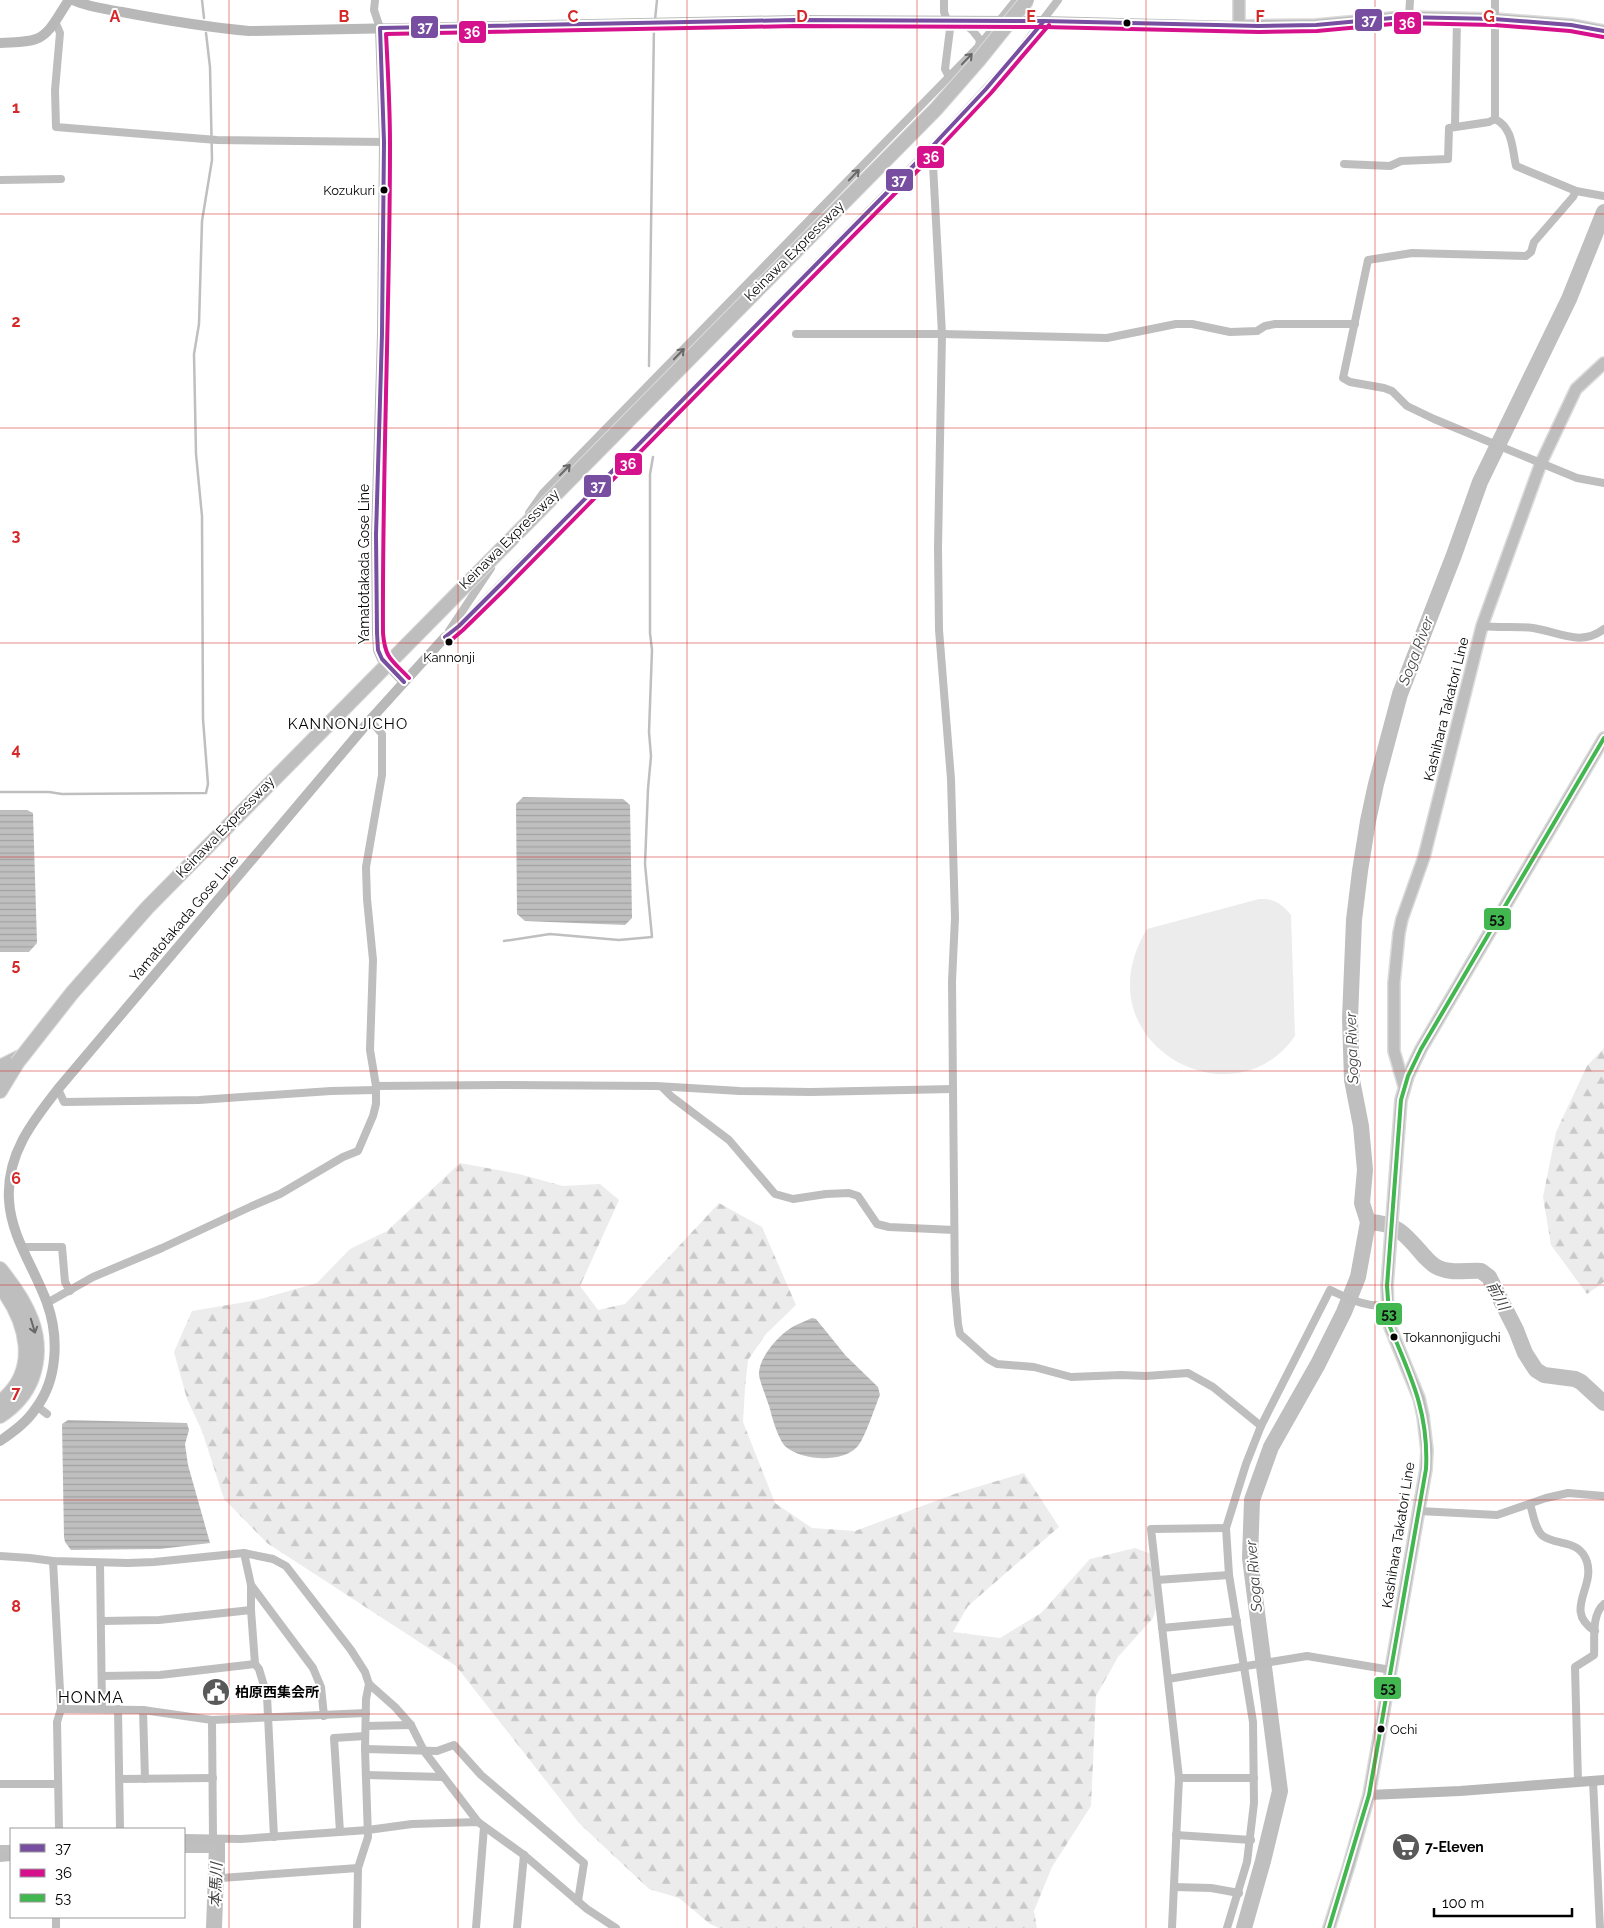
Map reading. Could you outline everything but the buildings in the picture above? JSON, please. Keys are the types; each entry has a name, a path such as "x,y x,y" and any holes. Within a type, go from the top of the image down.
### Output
{"highway":[{"name":"Keinawa Expressway","path":"0,1086 13,1063 147,908 929,116 978,61 1027,0"},
{"path":"0,1091 13,1063"},
{"path":"0,1269 27,1308 38,1345 37,1358 30,1383 16,1403 0,1416"},
{"path":"0,1286 20,1319 26,1344 24,1368 19,1380 0,1402"}],"main road":[{"path":"0,43 37,39 55,21 69,0"},
{"path":"73,0 89,6 146,17 212,28 249,31 795,20 1239,26 1316,25 1409,17 1494,19 1571,25 1604,30"},
{"path":"1239,0 1239,26"},
{"name":"Yamatotakada Gose Line","path":"0,1441 26,1420 38,1407 51,1378 56,1347 47,1303 11,1219 9,1200 11,1170 15,1152 36,1116 58,1089 404,682 382,659 378,650 377,633 376,535 382,334 384,142 380,28"},
{"name":"Kashihara Takatori Line","path":"1404,1086 1394,1051 1394,983 1399,933 1402,919 1424,857 1482,626 1541,463 1576,389 1604,363"},
{"path":"404,682 445,637"},
{"name":"Kashihara Takatori Line","path":"1329,1928 1369,1795 1426,1469 1426,1433 1419,1398 1393,1336 1387,1305 1398,1123 1404,1086 1421,1049 1604,738"},
{"path":"1369,1795 1460,1791 1604,1780"}],"street":[{"path":"375,0 374,10 380,28"},
{"path":"944,0 944,12 950,28 945,69 949,77"},
{"path":"445,637 468,600 543,493 979,46 1016,0"},
{"path":"445,637 459,626 640,444 924,154 1014,58 1044,22 1058,0"},
{"path":"1409,17 1410,0"},
{"path":"1495,0 1495,119"},
{"path":"1456,126 1457,18"},
{"path":"55,21 60,33 55,90 56,128 212,139 384,142"},
{"path":"961,22 973,30 980,40 979,46"},
{"path":"1344,164 1390,166 1401,161 1448,159 1449,128 1489,122 1495,119 1502,122 1510,133 1516,166 1576,191 1604,196"},
{"path":"924,154 932,165 942,334 938,548 939,630 951,779 955,918 952,981 954,1230 955,1288 960,1334 988,1359 997,1364 1034,1367 1071,1377 1146,1376 1188,1373 1213,1387 1261,1426"},
{"path":"0,180 61,179"},
{"path":"1576,191 1534,242 1531,252 1526,256 1412,253 1368,260 1343,378 1350,382 1392,391 1407,406 1434,419 1576,478 1604,483"},
{"path":"796,334 942,334 1107,338 1176,324 1192,324 1230,332 1257,331 1265,326 1275,324 1355,324"},
{"path":"1482,626 1532,628 1583,638 1596,635 1604,629"},
{"path":"47,1303 93,1277 280,1194 342,1157 358,1151 376,1104 376,1088 370,1050 374,960 367,899 366,867 382,775 382,734 370,720"},
{"path":"58,1089 64,1102 199,1100 376,1088 500,1085 662,1087 810,1092 953,1089"},
{"path":"662,1087 672,1097 729,1140 776,1194 793,1199 849,1193 858,1196 877,1224 889,1228 954,1230"},
{"path":"22,1247 62,1247 65,1282 70,1291"},
{"path":"1227,1928 1239,1893 1251,1840 1254,1778 1253,1722 1246,1666 1229,1575 1226,1528 1246,1464 1261,1426 1330,1290 1374,1307 1387,1305"},
{"path":"38,1407 47,1414"},
{"path":"1419,1511 1497,1515 1546,1498 1568,1493 1604,1496"},
{"path":"1530,1504 1539,1531 1543,1536 1562,1541 1580,1550 1585,1556 1588,1570 1580,1614 1586,1625 1595,1631"},
{"path":"1172,1928 1179,1778 1151,1529 1226,1528"},
{"path":"244,1553 251,1585 255,1664 260,1669 267,1696 274,1837"},
{"path":"0,1556 53,1561 154,1562 244,1553 273,1559 286,1566 351,1650 365,1672 368,1684 365,1749 368,1830 366,1847 358,1868 357,1928"},
{"path":"53,1561 61,1709 57,1722 59,1828"},
{"path":"100,1562 102,1709"},
{"path":"1157,1580 1229,1575"},
{"path":"251,1585 312,1668 321,1687 324,1716"},
{"path":"1578,1782 1574,1667 1594,1655 1598,1609 1604,1604"},
{"path":"102,1621 159,1620 251,1610"},
{"path":"1162,1628 1237,1621"},
{"path":"1168,1679 1307,1656 1391,1670"},
{"path":"102,1676 160,1675 255,1664"},
{"path":"368,1684 395,1707 411,1725 424,1751 481,1824 524,1855 578,1901 616,1928"},
{"path":"61,1709 143,1710 212,1720 366,1714"},
{"path":"118,1709 120,1828"},
{"path":"143,1710 145,1779"},
{"path":"212,1720 213,1778 221,1878 358,1868"},
{"path":"366,1726 411,1725"},
{"path":"340,1832 334,1738 366,1736"},
{"path":"365,1749 437,1751 454,1745 481,1775 584,1863 578,1901"},
{"path":"366,1775 443,1777"},
{"path":"120,1779 213,1778"},
{"path":"1179,1778 1254,1778"},
{"path":"1593,1781 1600,1928"},
{"path":"0,1784 57,1784"},
{"path":"185,1838 274,1837 368,1830 412,1824 481,1824"},
{"path":"476,1928 481,1824"},
{"path":"1176,1835 1251,1840"},
{"path":"517,1928 524,1855"},
{"path":"1174,1887 1211,1888 1239,1893"}],"green space":[{"path":"1259,899 1277,902 1291,915 1295,1036 1268,1062 1236,1073 1203,1072 1172,1059 1147,1036 1133,1006 1131,969 1147,929"},
{"path":"1604,1048 1604,1282 1587,1294 1551,1245 1543,1197 1556,1132 1587,1066"},
{"path":"460,1163 519,1174 563,1186 600,1184 619,1200 580,1286 598,1310 625,1304 719,1203 762,1227 796,1305 766,1334 748,1360 743,1422 775,1503 812,1528 855,1531 960,1492 1024,1473 1059,1527 968,1606 953,1632 1000,1638 1041,1613 1090,1559 1135,1548 1157,1556 1161,1591 1153,1618 1118,1657 1096,1696 1091,1806 1052,1867 1034,1911 1037,1928 719,1928 710,1924 679,1898 649,1889 579,1823 456,1666 267,1543 224,1499 202,1431 187,1399 174,1352 192,1311 257,1300 317,1283 350,1249 387,1231"}],"shaded area":[{"path":"523,797 623,799 630,805 632,918 625,925 525,921 517,914 516,804"},
{"path":"0,810 27,810 33,813 37,943 29,952 0,952"},
{"path":"812,1318 816,1319 846,1356 878,1387 880,1395 857,1447 842,1456 832,1458 802,1455 793,1452 783,1444 776,1429 759,1376 763,1359 777,1340 794,1326"},
{"path":"68,1420 187,1423 189,1430 185,1444 188,1465 210,1543 160,1549 71,1550 64,1537 62,1424"}],"waterway":[{"path":"202,0 204,18"},
{"path":"655,20 657,0"},
{"path":"649,366 654,25"},
{"path":"0,792 49,792 62,794 206,793 208,784 203,719 202,516 196,454 194,354 199,324 202,221 212,160 210,67 206,33"},
{"name":"Soga River","path":"1244,1928 1280,1791 1250,1558 1252,1500 1271,1447 1318,1364 1344,1312 1358,1277 1368,1222 1362,1203 1365,1170 1361,1126 1352,1080 1350,1018 1354,920 1368,821 1400,694 1480,482 1569,299 1604,212"},
{"path":"504,941 550,934 619,940 652,937 645,864 651,756 649,732 652,650 650,633 650,474 653,457"},
{"name":"前川","path":"1368,1222 1394,1228 1406,1236 1437,1267 1444,1270 1481,1271 1489,1277 1516,1330 1525,1353 1536,1370 1544,1375 1575,1379 1581,1382 1604,1403"},
{"name":"本馬川","path":"185,1845 217,1845 214,1928"},
{"name":"本馬川","path":"0,1853 10,1853"}],"transit line":[{"name":"37","path":"404,682 382,659 378,650 377,633 376,535 382,334 384,142 380,28 795,20 1044,21 1259,26 1316,25 1403,17 1494,19 1571,25 1604,31"},
{"name":"37","path":"445,637 459,626 502,583 925,154 986,89 1044,21"},
{"name":"36","path":"409,678 390,658 383,633 390,144 386,34 795,26 1044,27 1259,32 1317,31 1403,23 1494,25 1570,31 1603,37"},
{"name":"36","path":"449,642 506,588 930,158 991,93 1049,25"},
{"name":"53","path":"1329,1928 1369,1795 1426,1469 1425,1430 1417,1396 1390,1327 1387,1286 1401,1100 1408,1076 1421,1049 1604,738"}],"place":[{"name":"Kozukuri","path":"384,190"},
{"name":"Kannonji","path":"449,642"},
{"name":"Tokannonjiguchi","path":"1394,1337"},
{"name":"柏原西集会所","path":"216,1692"},
{"name":"Ochi","path":"1381,1729"},
{"name":"7-Eleven","path":"1406,1847"}],"district":[{"name":"KANNONJICHO","path":"348,724"},
{"name":"HONMA","path":"91,1697"}]}
